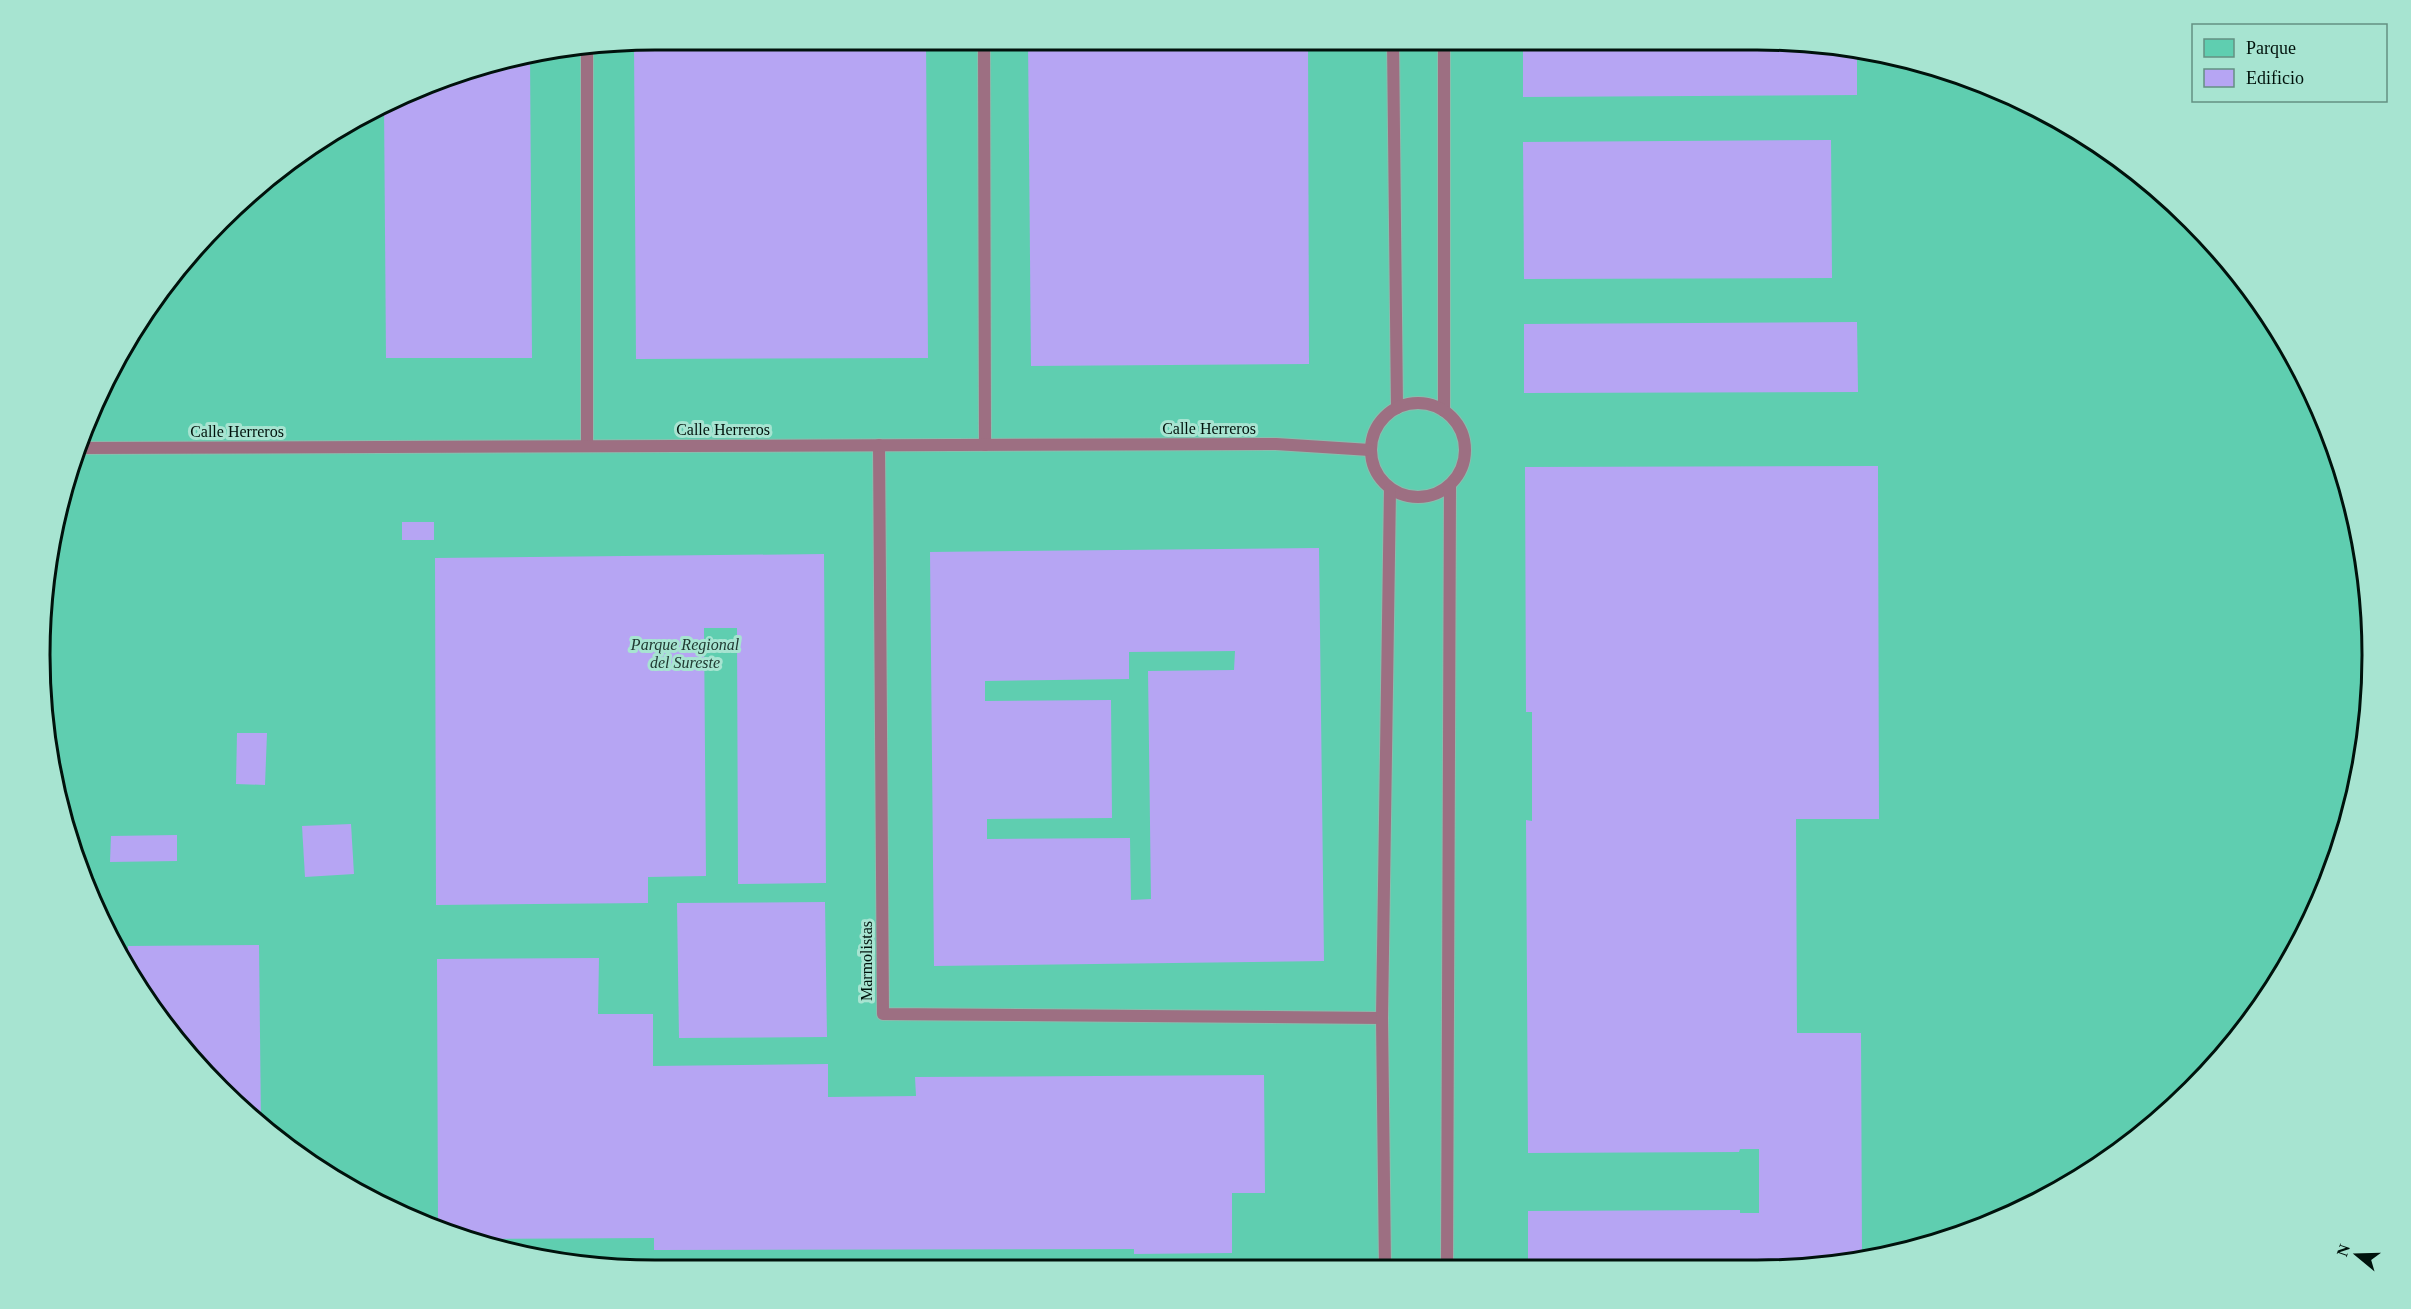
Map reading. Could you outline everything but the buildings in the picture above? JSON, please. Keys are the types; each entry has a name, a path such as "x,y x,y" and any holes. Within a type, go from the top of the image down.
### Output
{"lane":[{"path":"984,50 985,445"},
{"path":"1393,50 1396,408"},
{"path":"1444,50 1444,411"},
{"path":"587,54 587,446"},
{"path":"1420,402 1444,411 1462,432 1466,446 1459,474 1450,485 1437,494 1421,498 1405,496 1390,489 1380,479 1372,465 1370,450 1372,437 1378,425 1396,408 1420,402"},
{"name":"Calle Herreros","path":"87,448 1276,444 1370,450"},
{"name":"Marmolistas","path":"879,445 883,1014 1382,1018"},
{"path":"1447,1260 1450,485"},
{"path":"1385,1260 1382,1018 1390,489"}],"green space":[{"name":"Parque Regional del Sureste","path":"654,50 1796,51 1875,61 1913,70 1988,96 2024,112 2093,151 2125,175 2184,227 2211,256 2260,318 2280,352 2299,387 2329,460 2350,536 2356,576 2362,654 2360,694 2350,773 2341,811 2315,886 2299,922 2260,991 2211,1053 2155,1109 2093,1158 2024,1197 1951,1227 1875,1248 1835,1254 1756,1260 654,1260 615,1258 536,1248 460,1227 387,1197 318,1158 256,1109 227,1082 200,1053 151,991 112,922 82,849 70,811 55,733 51,694 51,615 61,536 82,460 112,387 151,318 200,256 227,227 256,200 318,151 387,112 460,82 498,70 576,55"}]}
